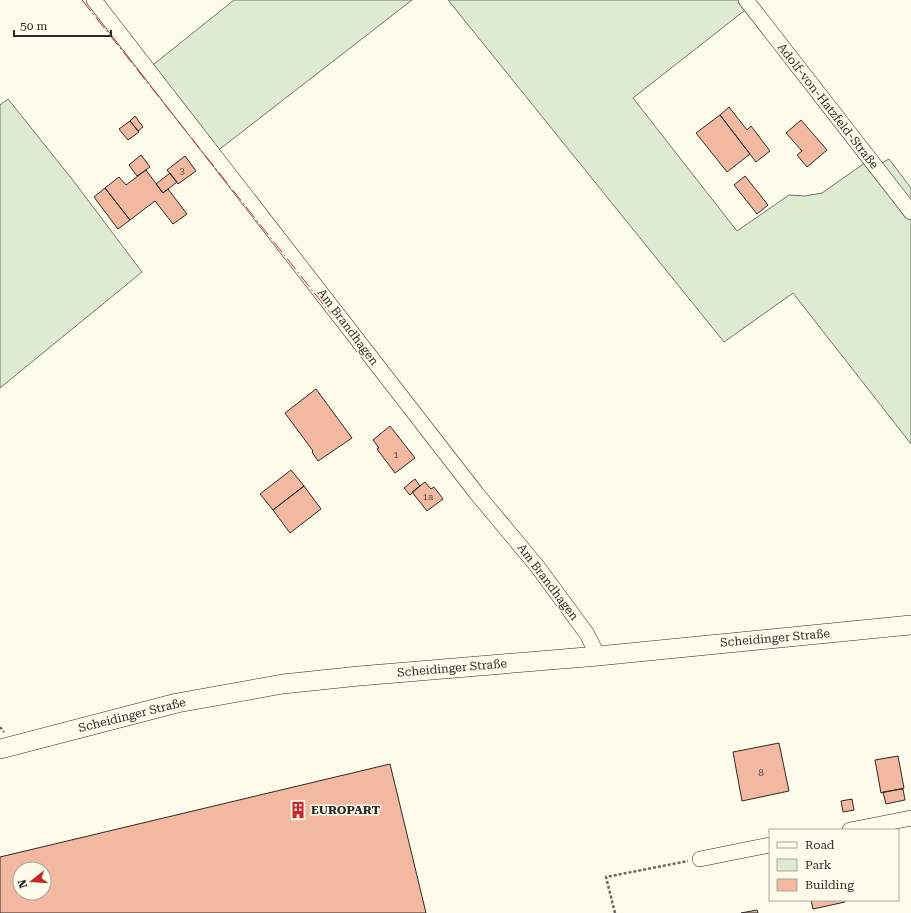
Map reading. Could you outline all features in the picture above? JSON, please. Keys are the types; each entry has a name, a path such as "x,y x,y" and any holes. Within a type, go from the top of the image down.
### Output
{"main road":[{"name":"Scheidinger Straße","path":"0,749 177,703 283,684 366,675 598,656 911,625"}],"street":[{"name":"Am Brandhagen","path":"94,0 472,488 537,566 587,634 598,656"},
{"name":"Adolf-von-Hatzfeld-Straße","path":"746,0 911,212"},
{"path":"855,829 911,818"},
{"path":"700,859 769,846"}],"path":[{"path":"615,913 606,877 700,859"}],"green space":[{"path":"234,0 412,0 216,152 149,68"},
{"path":"448,0 743,0 749,7 633,98 737,231 789,195 805,196 822,193 869,160 911,217 911,444 793,293 724,342"},
{"path":"8,99 75,183 142,272 0,388 0,105"},
{"path":"889,159 911,188 911,207 878,165"}],"building":[{"path":"729,107 747,130 751,126 770,151 756,162 720,115"},
{"path":"720,115 750,154 727,172 696,133"},
{"path":"135,116 143,127 138,131 130,121"},
{"path":"801,120 827,150 807,167 797,155 802,151 786,133"},
{"path":"130,121 139,132 128,140 119,129"},
{"path":"141,155 150,167 137,176 129,165"},
{"path":"185,156 196,171 178,184 167,170"},
{"path":"146,170 163,193 168,189 187,214 173,224 155,201 130,220 105,188 119,177 126,185"},
{"path":"170,173 177,182 163,193 156,184"},
{"path":"745,176 768,205 757,214 734,185"},
{"path":"105,188 130,220 118,229 94,197"},
{"path":"316,389 352,438 318,461 312,452 313,451 285,413"},
{"path":"390,426 415,458 395,473 377,449 379,448 373,440"},
{"path":"291,470 304,486 273,510 260,494"},
{"path":"415,479 420,486 410,495 404,488"},
{"path":"425,482 431,489 434,487 443,499 427,511 412,492"},
{"path":"304,486 321,509 290,533 273,510"},
{"path":"779,743 789,791 742,801 733,752"},
{"path":"898,756 904,788 881,793 875,760"},
{"name":"EUROPART","path":"390,764 426,913 0,913 0,857"},
{"path":"903,789 905,800 886,804 883,792"},
{"path":"852,799 854,810 843,812 841,801"},
{"path":"811,901 845,902 813,909"},
{"path":"757,910 758,913 741,913"}],"power":[{"path":"82,0 331,314"}],"place":[{"name":"EUROPART","path":"298,810"}]}
